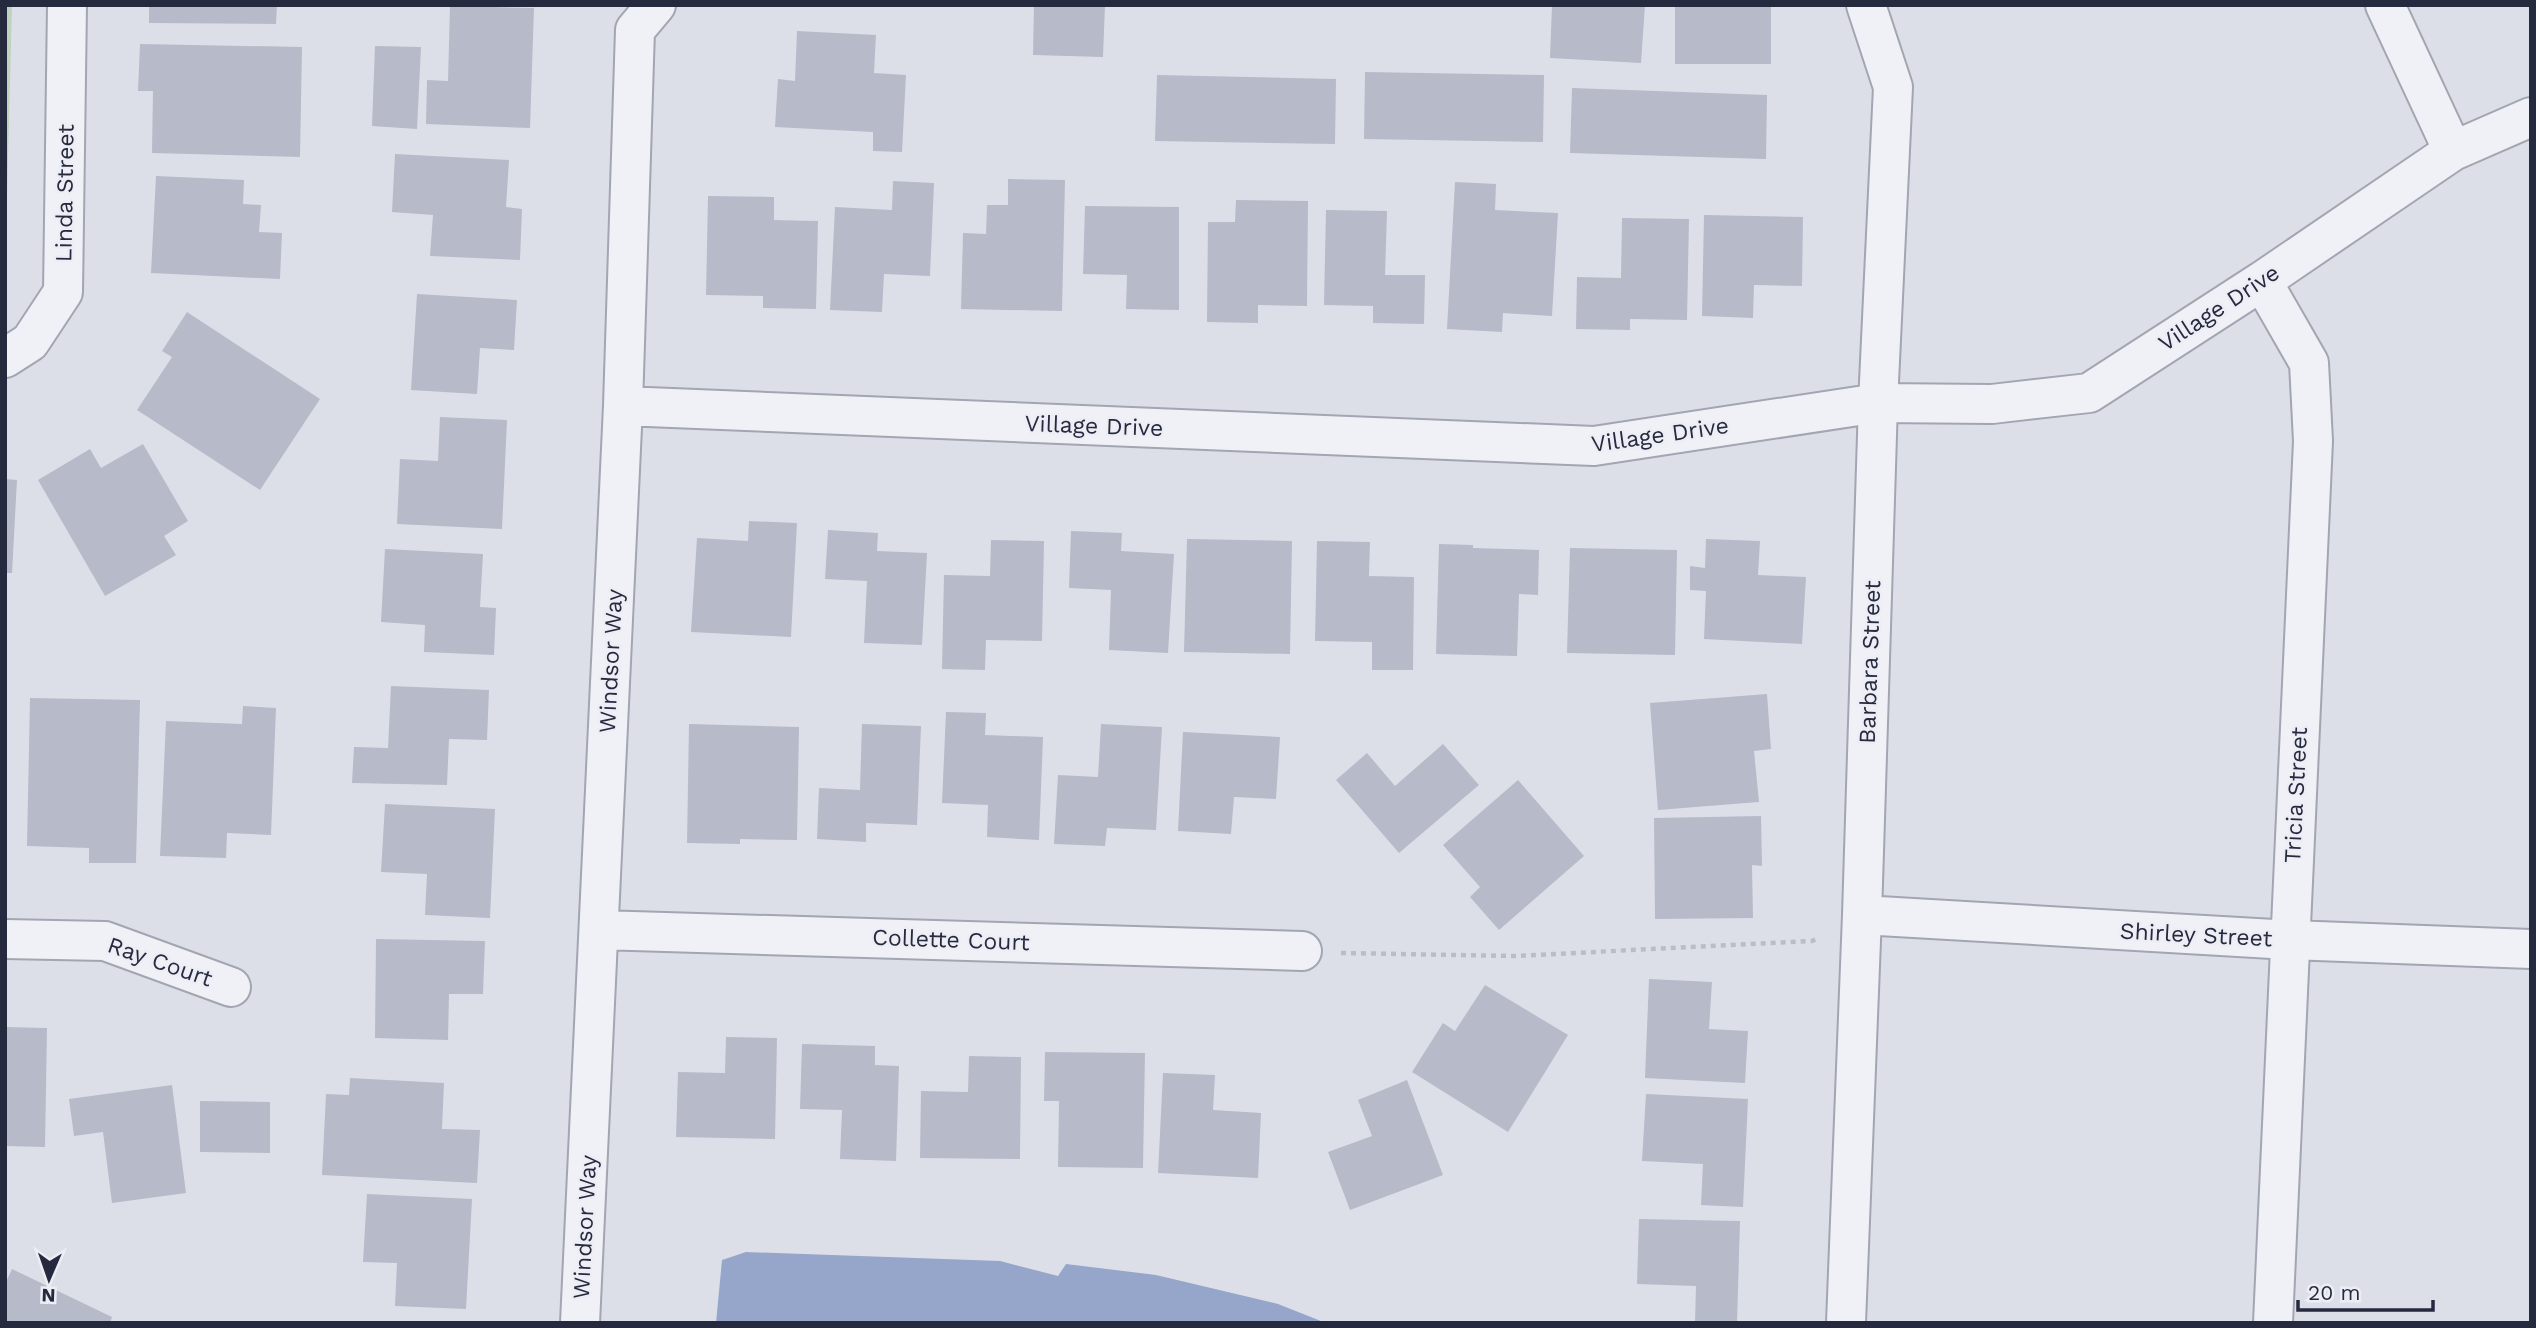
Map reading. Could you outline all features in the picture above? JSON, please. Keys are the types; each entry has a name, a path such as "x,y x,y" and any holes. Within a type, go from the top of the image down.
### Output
{"street":[{"name":"Linda Street","path":"5,358 30,342 63,292 67,5"},
{"name":"Windsor Way","path":"580,1323 623,406 635,30 656,5"},
{"name":"Barbara Street","path":"1846,1323 1878,402 1893,87 1867,5"},
{"path":"2385,5 2453,151"},
{"name":"Village Drive","path":"623,406 1594,446 1878,402 1992,404 2089,393 2262,281 2453,151 2531,117"},
{"name":"Tricia Street","path":"2262,281 2309,363 2314,441 2273,1323"},
{"name":"Shirley Street","path":"1862,915 2290,940 2531,949"},
{"name":"Collette Court","path":"599,930 1302,951"},
{"name":"Ray Court","path":"5,939 105,941 231,987"}],"path":[{"path":"1302,951 1514,956 1812,941 1862,915"}],"green space":[{"path":"5,5 12,5 5,275"}],"water":[{"path":"746,1252 1000,1261 1058,1276 1066,1264 1156,1275 1278,1304 1326,1323 716,1323 722,1260"}],"building":[{"path":"149,5 277,5 276,24 149,23"},
{"path":"1034,5 1105,5 1103,57 1033,55"},
{"path":"1552,5 1645,5 1641,63 1550,58"},
{"path":"1675,5 1771,5 1771,64 1675,64"},
{"path":"450,6 534,8 530,128 426,124 427,80 448,81"},
{"path":"797,31 876,35 874,73 906,75 902,152 873,151 873,132 775,127 778,79 795,81"},
{"path":"140,44 302,47 300,157 152,153 153,91 138,91"},
{"path":"375,46 421,47 417,129 372,126"},
{"path":"1365,72 1544,75 1543,142 1364,139"},
{"path":"1157,75 1336,79 1335,144 1155,141"},
{"path":"1572,88 1767,95 1766,159 1570,153"},
{"path":"395,154 509,160 506,207 522,209 520,260 430,256 433,215 392,212"},
{"path":"156,176 244,180 243,204 261,205 259,232 282,233 280,279 151,273"},
{"path":"1008,179 1065,180 1062,311 961,309 963,233 986,234 987,205 1008,205"},
{"path":"893,181 934,183 930,276 884,274 882,312 830,310 835,207 892,210"},
{"path":"1455,182 1496,184 1495,210 1558,213 1552,316 1503,313 1502,332 1447,329"},
{"path":"708,196 774,197 774,220 818,221 816,309 763,308 763,296 706,295"},
{"path":"1236,200 1308,201 1307,306 1258,305 1258,323 1207,322 1208,222 1235,222"},
{"path":"1085,206 1179,207 1179,310 1126,309 1127,275 1083,274"},
{"path":"1326,210 1387,211 1385,275 1425,275 1424,324 1373,323 1373,306 1324,305"},
{"path":"1704,215 1803,217 1802,286 1754,285 1753,318 1702,316"},
{"path":"1622,218 1689,219 1687,320 1630,319 1630,330 1576,329 1577,277 1621,278"},
{"path":"417,294 517,300 514,350 480,348 477,394 411,390"},
{"path":"187,312 320,399 260,490 137,410 172,357 162,351"},
{"path":"440,417 507,420 502,529 397,524 400,459 438,461"},
{"path":"143,444 188,521 164,536 176,555 105,596 38,480 90,449 101,468"},
{"path":"5,479 17,480 12,573 5,573"},
{"path":"749,521 797,523 791,637 691,632 697,538 748,541"},
{"path":"828,530 878,533 877,551 927,553 922,645 864,643 867,581 825,579"},
{"path":"1071,531 1122,533 1121,551 1174,554 1168,653 1109,650 1111,590 1069,588"},
{"path":"1187,539 1292,541 1290,654 1184,652"},
{"path":"1706,539 1760,541 1758,575 1806,577 1802,644 1704,639 1706,591 1690,590 1690,566 1705,568"},
{"path":"991,540 1044,541 1042,641 986,640 985,670 942,669 944,575 990,576"},
{"path":"1317,541 1370,542 1369,576 1414,577 1413,670 1372,670 1372,642 1315,641"},
{"path":"1439,544 1539,550 1538,595 1519,594 1517,656 1436,654"},
{"path":"1570,548 1677,550 1675,655 1567,653"},
{"path":"385,549 483,554 480,607 496,608 494,655 424,652 425,625 381,622"},
{"path":"391,686 489,690 487,740 449,739 447,785 352,783 354,747 388,748"},
{"path":"1767,694 1771,749 1754,751 1759,802 1658,810 1650,703"},
{"path":"30,698 140,700 136,863 89,863 89,848 27,846"},
{"path":"243,706 276,708 271,835 227,833 226,858 160,856 166,721 242,724"},
{"path":"946,712 986,713 985,735 1043,737 1039,840 987,837 988,805 942,803"},
{"path":"689,724 799,727 797,840 740,839 740,844 687,843"},
{"path":"862,724 921,726 917,825 866,823 866,842 817,839 819,788 860,790"},
{"path":"1101,724 1162,727 1156,830 1107,828 1105,846 1054,844 1058,775 1098,777"},
{"path":"1183,732 1280,737 1276,799 1234,797 1231,834 1178,831"},
{"path":"1443,744 1479,785 1399,853 1336,780 1367,753 1395,786"},
{"path":"1518,780 1584,856 1499,930 1470,897 1480,887 1443,845"},
{"path":"385,804 495,809 490,918 425,915 427,874 381,872"},
{"path":"1761,816 1762,866 1752,865 1753,918 1655,919 1654,818"},
{"path":"376,939 485,941 483,994 449,994 448,1040 375,1038"},
{"path":"1649,979 1712,982 1709,1029 1748,1031 1745,1083 1645,1078"},
{"path":"1485,985 1568,1035 1508,1132 1412,1072 1443,1023 1455,1031"},
{"path":"5,1027 47,1028 45,1147 5,1146"},
{"path":"726,1037 777,1038 775,1139 676,1137 678,1072 725,1073"},
{"path":"802,1044 875,1046 875,1065 899,1066 896,1161 840,1159 842,1110 800,1109"},
{"path":"1045,1052 1145,1053 1143,1168 1058,1167 1059,1101 1044,1101"},
{"path":"969,1056 1021,1057 1020,1159 920,1158 921,1091 968,1092"},
{"path":"1163,1073 1215,1075 1213,1110 1261,1113 1258,1178 1158,1173"},
{"path":"350,1078 444,1083 442,1129 480,1130 477,1183 322,1175 326,1094 349,1095"},
{"path":"1407,1080 1443,1175 1350,1210 1328,1152 1372,1136 1358,1100"},
{"path":"172,1085 186,1193 112,1203 103,1132 74,1136 69,1099"},
{"path":"1646,1094 1748,1099 1743,1207 1701,1205 1703,1164 1642,1161"},
{"path":"200,1101 270,1102 270,1153 200,1152"},
{"path":"367,1194 472,1199 466,1309 395,1306 397,1263 363,1262"},
{"path":"1639,1219 1740,1221 1737,1323 1695,1323 1696,1286 1637,1284"},
{"path":"12,1269 112,1317 110,1323 5,1323 5,1284"}]}
